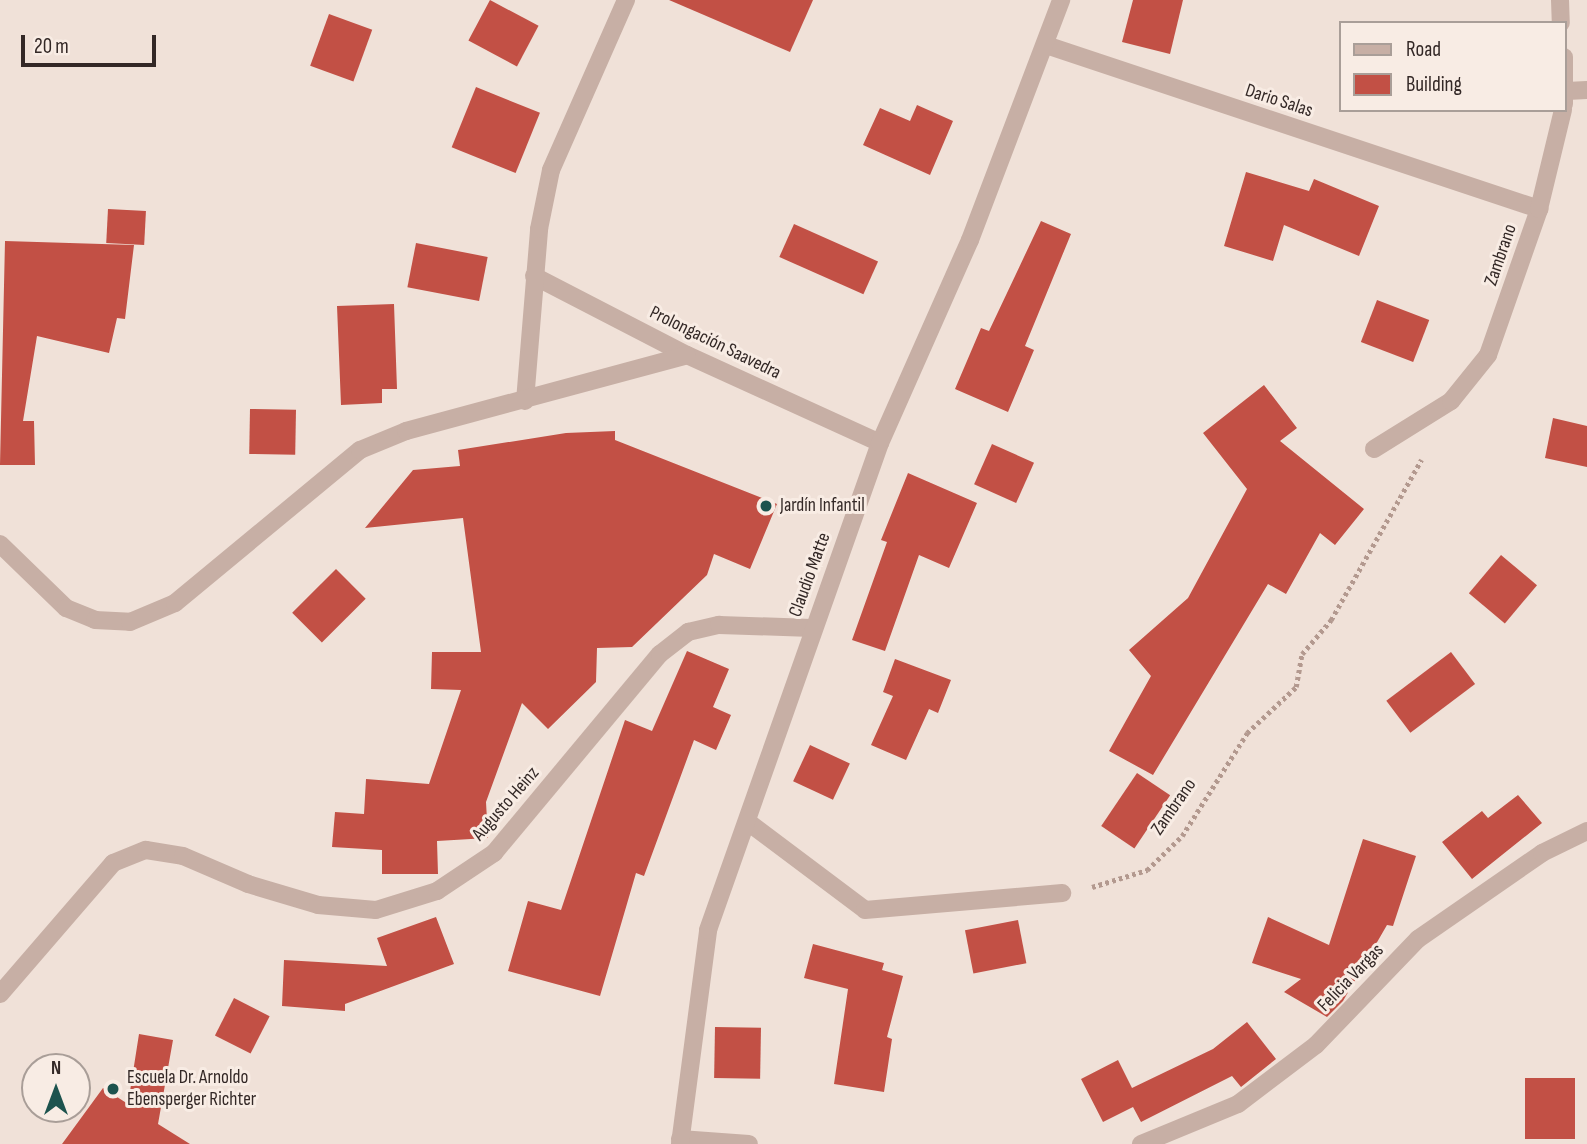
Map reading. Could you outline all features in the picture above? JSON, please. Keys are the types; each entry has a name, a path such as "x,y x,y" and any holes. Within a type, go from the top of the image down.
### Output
{"street":[{"path":"525,401 534,276 551,170 626,0"},
{"name":"Claudio Matte","path":"680,1141 708,930 748,822 775,729 880,443 970,240 1061,0"},
{"path":"1560,0 1561,21"},
{"name":"Dario Salas","path":"1046,45 1539,209"},
{"path":"1566,98 1587,90"},
{"name":"Zambrano","path":"1374,449 1451,401 1488,355 1539,209 1563,112"},
{"name":"Prolongación Saavedra","path":"534,276 687,355 880,443"},
{"path":"0,544 66,608 96,620 130,622 175,603 360,450 406,431 525,401 687,355"},
{"name":"Augusto Heinz","path":"0,994 113,863 137,853 183,856 248,884 318,905 376,910 437,891 494,853 660,654 688,632 719,625 813,628"},
{"path":"748,822 865,910 1062,893"},
{"name":"Felicia Vargas","path":"1141,1144 1238,1104 1315,1045 1418,939 1542,853 1587,831"},
{"path":"680,1141 749,1144"}],"path":[{"name":"Zambrano","path":"1062,893 1116,883 1147,870 1167,854 1247,733 1296,687 1302,654 1331,620 1427,454"}],"building":[{"path":"490,0 539,26 517,66 468,41"},
{"path":"669,0 813,0 790,52"},
{"path":"1133,0 1183,0 1170,54 1122,42"},
{"path":"329,14 372,30 353,81 310,66"},
{"path":"476,87 540,113 516,173 452,147"},
{"path":"917,105 953,121 930,175 863,145 880,108 910,121"},
{"path":"1246,172 1309,191 1314,179 1379,206 1359,256 1284,225 1273,261 1224,246"},
{"path":"108,209 146,211 144,245 106,243"},
{"path":"1041,221 1071,234 1025,346 1034,350 1008,412 955,389 981,328 989,331"},
{"path":"794,224 878,261 863,294 779,257"},
{"path":"5,241 134,245 125,319 117,318 109,353 37,336 23,421 34,421 35,465 0,465"},
{"path":"416,243 488,257 479,301 407,287"},
{"path":"1377,300 1429,320 1413,362 1361,342"},
{"path":"394,304 397,389 382,389 382,403 341,405 337,306"},
{"path":"1264,385 1297,428 1280,441 1364,509 1335,545 1320,533 1286,594 1268,584 1153,775 1109,751 1151,676 1129,650 1188,598 1247,489 1203,433"},
{"path":"250,409 296,410 295,455 249,454"},
{"path":"1553,418 1587,426 1587,467 1545,458"},
{"path":"615,431 615,440 777,504 750,569 714,554 707,575 632,647 597,648 596,682 548,729 522,703 486,802 488,838 437,841 438,874 382,874 382,850 332,847 335,812 364,814 366,779 429,784 461,690 431,689 432,652 481,652 463,518 365,528 413,470 460,466 458,450 566,433"},
{"path":"992,444 1034,463 1016,503 974,484"},
{"path":"908,473 977,503 949,568 919,555 885,651 852,640 887,542 881,540"},
{"path":"1501,555 1537,585 1505,624 1469,593"},
{"path":"336,569 366,599 322,643 292,613"},
{"path":"687,651 729,669 713,707 731,715 716,750 694,740 644,876 636,873 600,996 508,971 528,901 561,910 625,720 652,731"},
{"path":"1451,652 1475,684 1410,733 1386,701"},
{"path":"895,659 951,680 938,713 929,709 906,760 871,745 893,696 883,692"},
{"path":"810,745 850,764 833,800 793,781"},
{"path":"1137,773 1170,795 1134,848 1101,826"},
{"path":"1518,795 1542,823 1472,879 1442,842 1482,811 1488,818"},
{"path":"1363,839 1416,856 1393,926 1387,925 1343,1001 1327,1017 1284,992 1301,979 1252,963 1268,917 1329,945"},
{"path":"436,917 454,964 345,1004 345,1011 282,1006 284,960 387,966 377,938"},
{"path":"1018,920 1026,963 973,973 965,930"},
{"path":"813,944 884,963 882,970 903,976 887,1037 892,1039 884,1092 834,1084 848,989 804,978"},
{"path":"234,998 270,1016 251,1054 215,1035"},
{"path":"1247,1022 1276,1059 1241,1087 1232,1076 1141,1122 1133,1107 1103,1122 1081,1079 1118,1060 1132,1088 1213,1049"},
{"path":"715,1027 761,1028 760,1079 714,1078"},
{"path":"139,1034 173,1040 158,1124 190,1144 62,1144 77,1123 91,1123 91,1104 103,1088 128,1104"},
{"path":"1525,1078 1575,1078 1575,1139 1525,1139"}],"place":[{"name":"Jardín Infantil","path":"766,506"},
{"name":"Escuela Dr. Arnoldo Ebensperger Richter","path":"113,1089"}]}
